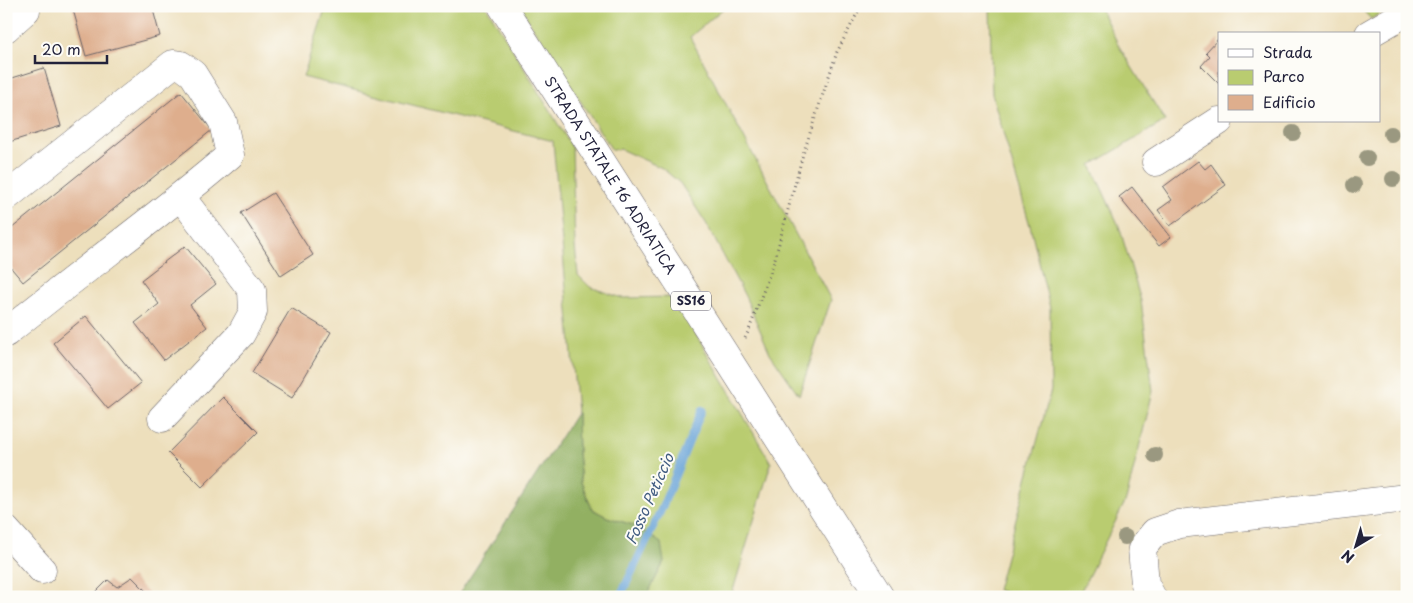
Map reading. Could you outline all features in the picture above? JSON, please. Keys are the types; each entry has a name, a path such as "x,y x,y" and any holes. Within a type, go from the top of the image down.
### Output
{"main road":[{"name":"STRADA STATALE 16 ADRIATICA","path":"502,6 880,597"},
{"path":"6,28 26,10"},
{"path":"1372,32 1407,12"},
{"path":"6,197 174,64 181,65 193,74 223,122 230,155 181,197 7,332"},
{"path":"1156,162 1218,122"},
{"path":"162,418 241,334 253,312 252,290 181,197"},
{"path":"1152,597 1146,584 1142,548 1155,532 1179,524 1407,498"},
{"path":"6,530 42,570"}],"path":[{"path":"730,362 752,324 774,262 803,154 837,52 861,6"}],"green space":[{"path":"326,6 486,6 572,147 575,246 578,275 590,287 622,298 674,297 771,463 732,594 733,597 646,597 664,562 636,526 607,517 592,509 581,482 577,412 553,141 303,77"},
{"path":"519,6 726,6 690,37 831,300 799,395 770,353 745,296 706,223 680,183 662,168 620,149 612,150"},
{"path":"990,6 1099,6 1120,48 1165,121 1091,165 1119,226 1141,301 1153,391 1126,500 1078,597 1019,597 997,590 1051,390 1050,308 1031,229 992,94"},
{"path":"1359,6 1393,6 1371,19"},
{"path":"577,412 581,482 592,509 607,517 636,526 661,543 664,562 646,597 457,597"}],"building":[{"path":"72,6 152,6 160,36 86,56"},
{"path":"1218,39 1218,83 1201,66 1210,56 1206,52"},
{"path":"44,68 61,126 6,143 6,80"},
{"path":"181,92 212,130 23,282 6,262 6,233"},
{"path":"1198,161 1205,169 1211,164 1226,185 1170,226 1158,210 1172,200 1163,187"},
{"path":"1132,187 1171,237 1159,246 1119,197"},
{"path":"273,193 313,255 281,276 241,213"},
{"path":"185,246 216,284 190,305 207,327 164,360 135,323 159,304 141,280"},
{"path":"291,308 331,332 292,398 252,373"},
{"path":"86,316 141,383 108,409 53,343"},
{"path":"223,397 258,432 202,487 168,453"},
{"path":"132,577 152,597 91,597 108,580 117,587"}],"waterway":[{"name":"Fosso Peticcio","path":"620,597 661,510 702,410"}]}
